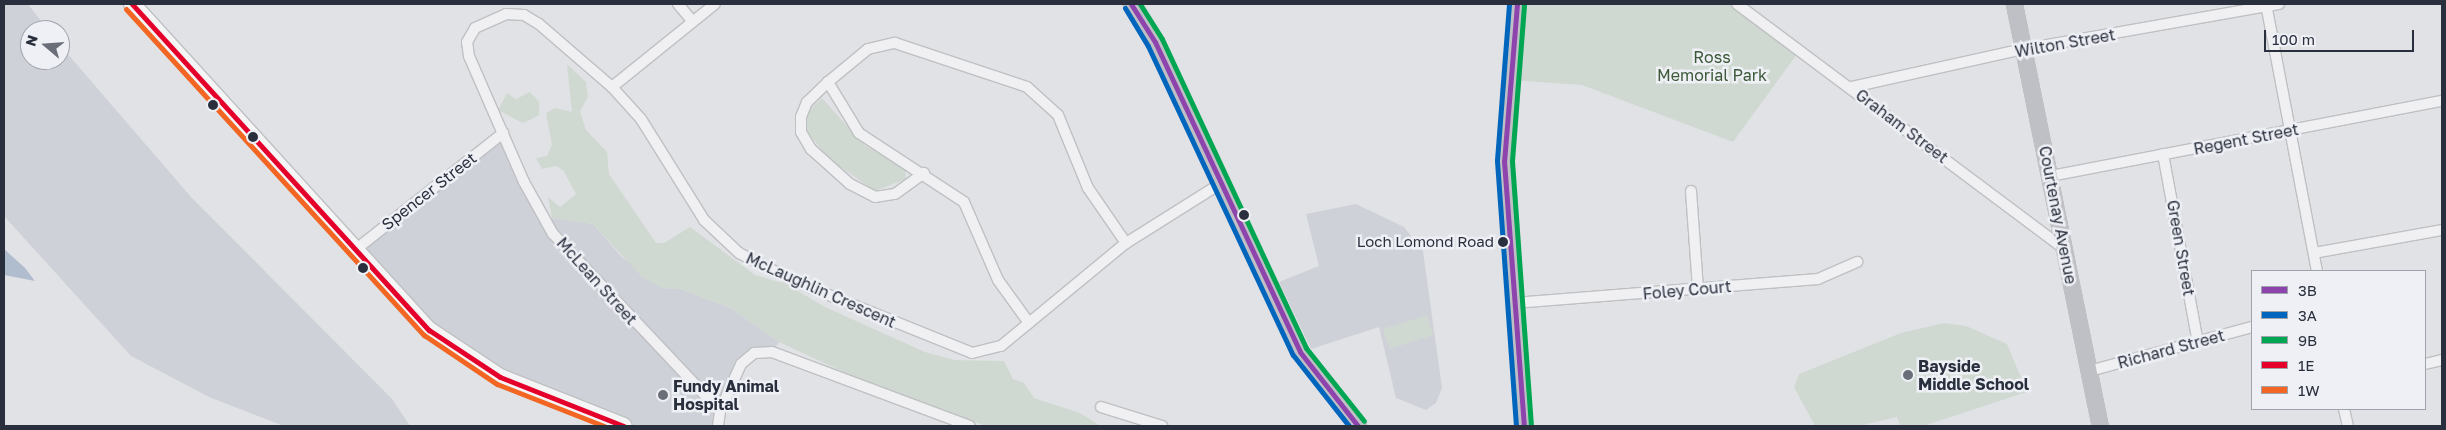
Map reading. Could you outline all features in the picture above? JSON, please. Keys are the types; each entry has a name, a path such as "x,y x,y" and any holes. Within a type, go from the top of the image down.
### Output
{"main road":[{"path":"132,4 417,318 468,360 518,385 624,426"}],"street":[{"path":"678,4 693,22"},
{"path":"612,87 714,4"},
{"path":"1132,4 1155,42 1300,352 1358,426"},
{"path":"1517,4 1504,162 1524,426"},
{"name":"Graham Street","path":"1737,4 1852,87 2066,250"},
{"name":"Courtenay Avenue","path":"2014,4 2066,250 2100,426"},
{"name":"Wilton Street","path":"1852,87 2024,50 2279,4"},
{"path":"2266,5 2317,270"},
{"name":"McLaughlin Crescent","path":"481,84 469,56 468,36 500,15 514,14 539,24 612,87 655,137 712,230 751,260 972,353 996,348 1126,243 1220,184"},
{"path":"924,173 895,194 875,197 854,187 811,149 801,132 801,117 807,102 868,49 895,43 1028,87 1058,116 1088,188 1126,243"},
{"path":"828,82 859,134 924,173 966,206 998,280 1029,323"},
{"name":"McLean Street","path":"481,84 553,234 720,411"},
{"name":"Regent Street","path":"2050,176 2442,102"},
{"name":"Spencer Street","path":"355,250 503,133"},
{"name":"Green Street","path":"2164,154 2198,342"},
{"path":"1691,191 1698,289"},
{"path":"2314,253 2442,230"},
{"name":"Foley Court","path":"1514,304 1818,279 1857,262"},
{"name":"Richard Street","path":"2089,371 2251,327"},
{"path":"718,426 720,411 744,360 754,353 772,352 970,426"},
{"path":"2426,364 2442,360"},
{"path":"1101,408 1162,426"},
{"path":"2344,410 2348,426"}],"shaded area":[{"path":"4,4 28,4 40,20 20,20 20,70 70,70 70,57 191,197 392,399 410,426 284,426 209,397 131,356 4,216"},
{"path":"503,133 548,223 552,218 593,224 622,257 662,288 680,289 731,308 779,342 772,352 748,356 718,426 624,426 468,360 355,250"},
{"path":"1356,204 1404,227 1423,251 1442,388 1436,403 1426,410 1396,398 1379,327 1311,349 1279,282 1319,266 1306,214"}],"green space":[{"name":"Ross Memorial Park","path":"1517,4 1737,4 1800,50 1733,142 1582,85 1510,80"},
{"path":"567,64 586,82 588,97 580,111 586,130 607,152 609,174 656,243 664,243 690,227 755,275 786,284 825,307 925,352 954,360 1004,361 1013,379 1024,383 1034,398 1080,413 1101,426 986,426 852,376 779,342 731,308 680,289 662,288 642,277 593,224 552,218 548,197 560,207 576,194 563,170 556,166 542,169 536,158 547,156 552,145 546,113 555,108 572,112"},
{"path":"530,92 539,102 539,115 532,119 523,123 498,110 507,93 516,99"},
{"path":"822,98 864,145 905,169 906,179 875,191 828,158 806,130 808,111"},
{"path":"1427,315 1433,335 1390,349 1383,329"},
{"name":"Bayside Middle School","path":"1944,323 1966,326 2007,344 2027,392 1923,426 1900,426 1897,417 1859,426 1815,426 1794,387 1799,374 1901,333"}],"water":[{"path":"4,249 25,268 35,281 4,275"}],"transit line":[{"name":"1E","path":"132,4 429,330 500,377 624,426"},
{"name":"3B","path":"1131,4 1155,42 1300,352 1358,426"},
{"name":"9B","path":"1140,4 1162,39 1306,348 1364,421"},
{"name":"3A","path":"1509,4 1497,161 1516,426"},
{"name":"3B","path":"1517,4 1504,161 1524,426"},
{"name":"9B","path":"1524,5 1512,161 1531,425"},
{"name":"3A","path":"1125,8 1148,46 1293,355 1349,426"},
{"name":"1W","path":"126,9 424,335 497,384 604,426"}],"place":[{"name":"Loch Lomond Road","path":"1503,242"},
{"name":"Bayside Middle School","path":"1908,375"},
{"name":"Fundy Animal Hospital","path":"663,395"}]}
